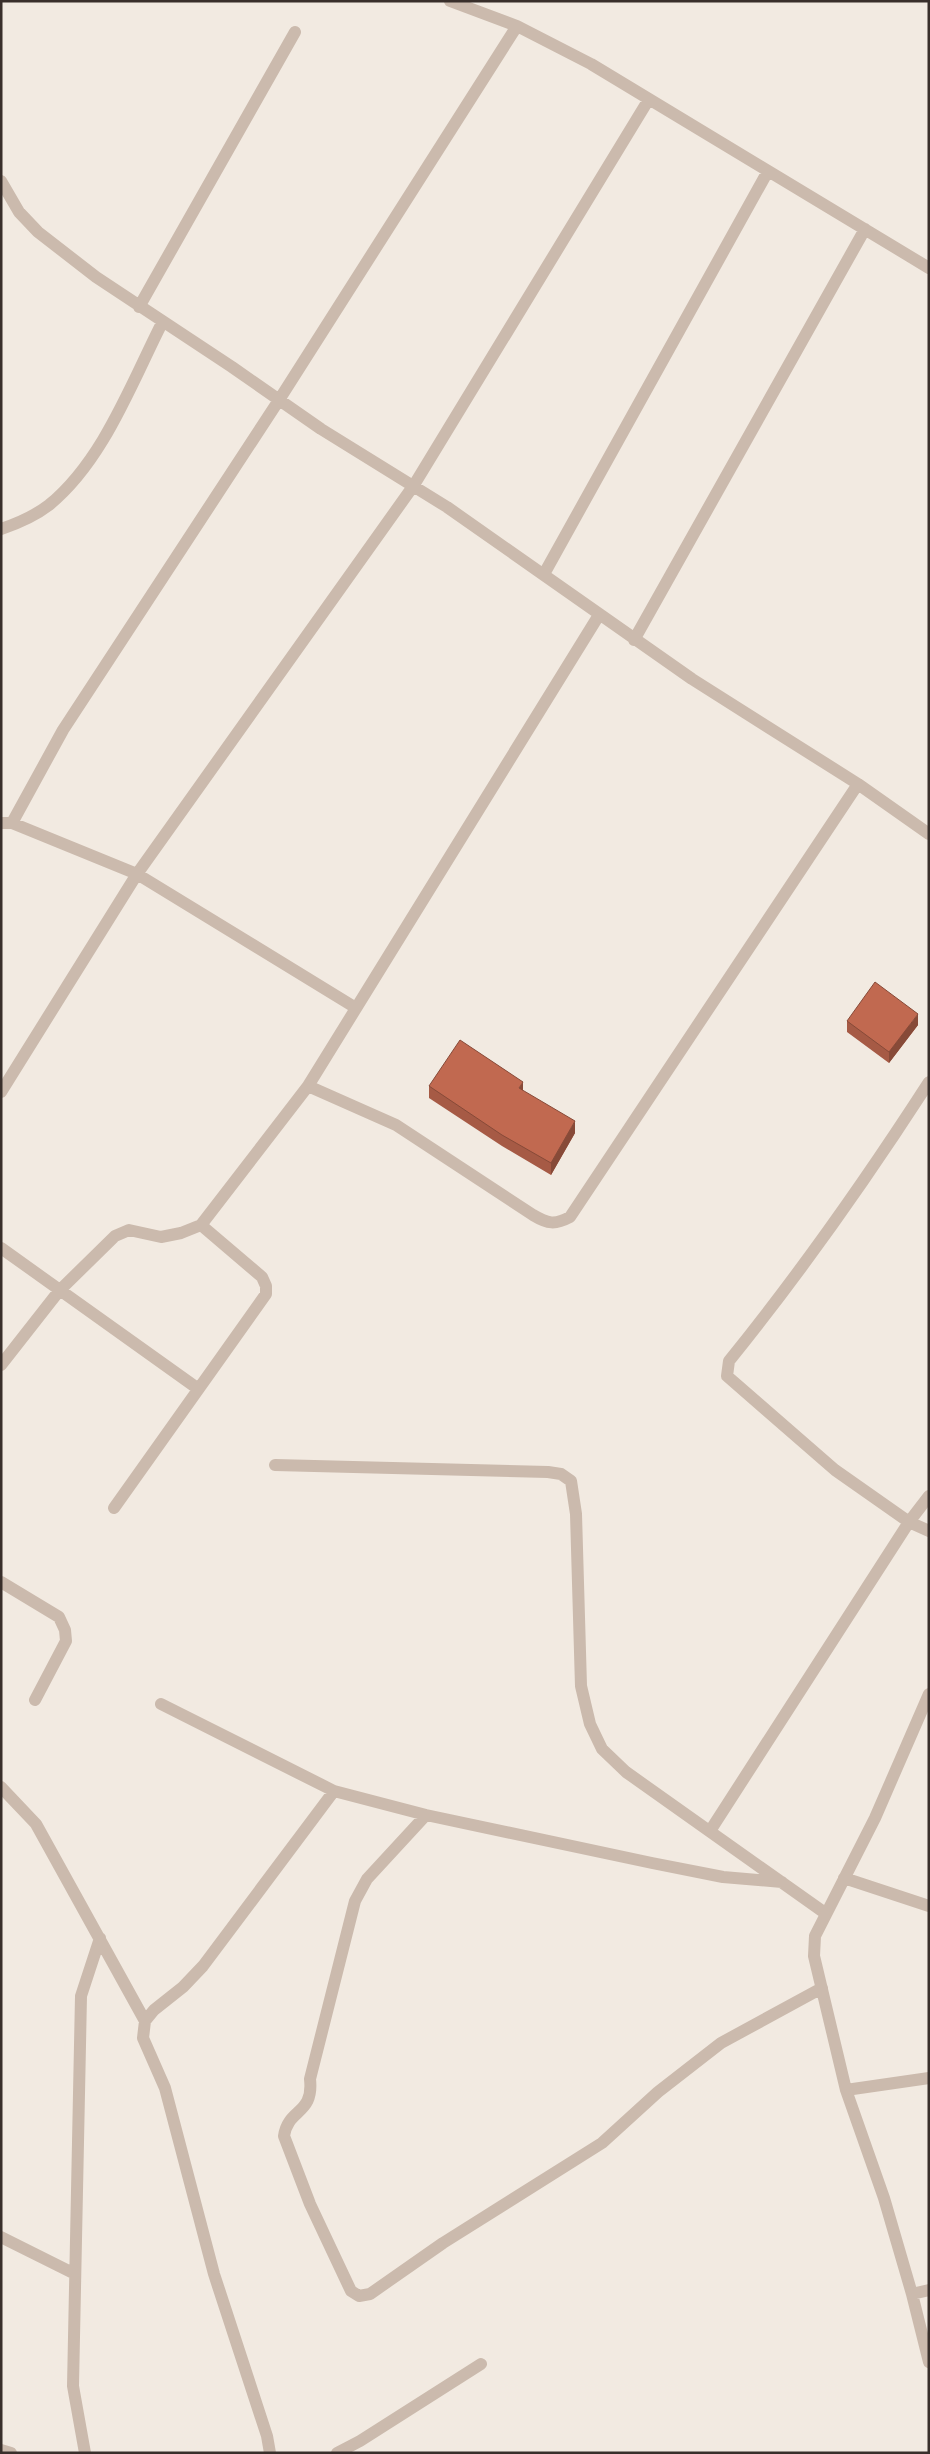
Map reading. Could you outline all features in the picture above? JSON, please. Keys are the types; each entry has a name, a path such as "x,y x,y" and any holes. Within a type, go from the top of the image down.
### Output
{"street":[{"path":"450,1 517,26 591,64 929,268"},
{"path":"356,1008 137,874 7,823 63,730 279,400 517,26"},
{"path":"139,306 294,32"},
{"path":"1,1092 137,874 414,485 649,99"},
{"path":"544,574 768,171"},
{"path":"1,181 19,212 38,232 96,278 321,429 414,485 544,574 634,640 858,784 929,834"},
{"path":"634,640 864,229"},
{"path":"1,529 48,506 76,479 99,448 162,322"},
{"path":"1,1365 59,1292 115,1236 129,1230 161,1237 181,1233 201,1225 308,1086 598,615"},
{"path":"308,1086 396,1125 546,1223 559,1223 570,1217 858,784"},
{"path":"929,1082 777,1302 730,1361 727,1369 727,1376 835,1470 909,1522 929,1531"},
{"path":"114,1508 197,1388 266,1294 266,1286 262,1278 201,1225"},
{"path":"1,1248 59,1292 197,1388"},
{"path":"275,1465 548,1472 561,1474 571,1481 576,1514 580,1686 590,1724 602,1749 626,1772 826,1913"},
{"path":"710,1831 909,1522 929,1496"},
{"path":"1,1582 60,1617 65,1630 66,1641 36,1700"},
{"path":"929,1694 874,1818 815,1936 814,1956 846,2090 884,2198 912,2294 929,2362"},
{"path":"161,1704 334,1791 426,1815 723,1877 784,1882"},
{"path":"1,1787 36,1824 145,2021"},
{"path":"270,2453 267,2436 214,2274 165,2088 143,2038 145,2021 154,2010 183,1987 203,1966 334,1791"},
{"path":"426,1815 367,1879 355,1902 310,2079 311,2092 308,2104 291,2119 286,2127 284,2136 310,2204 352,2291 359,2296 370,2294 443,2243 602,2143 658,2092 720,2043 822,1988"},
{"path":"844,1878 929,1906"},
{"path":"85,2453 73,2386 81,1996 100,1938"},
{"path":"846,2090 929,2078"},
{"path":"1,2237 75,2274"},
{"path":"912,2294 929,2290"},
{"path":"337,2453 360,2441 481,2364"},
{"path":"1,2450 10,2453"}],"building":[{"path":"875,982 918,1014 889,1052 847,1021"},
{"path":"460,1040 523,1082 519,1088 575,1121 551,1163 502,1135 429,1086"}]}
